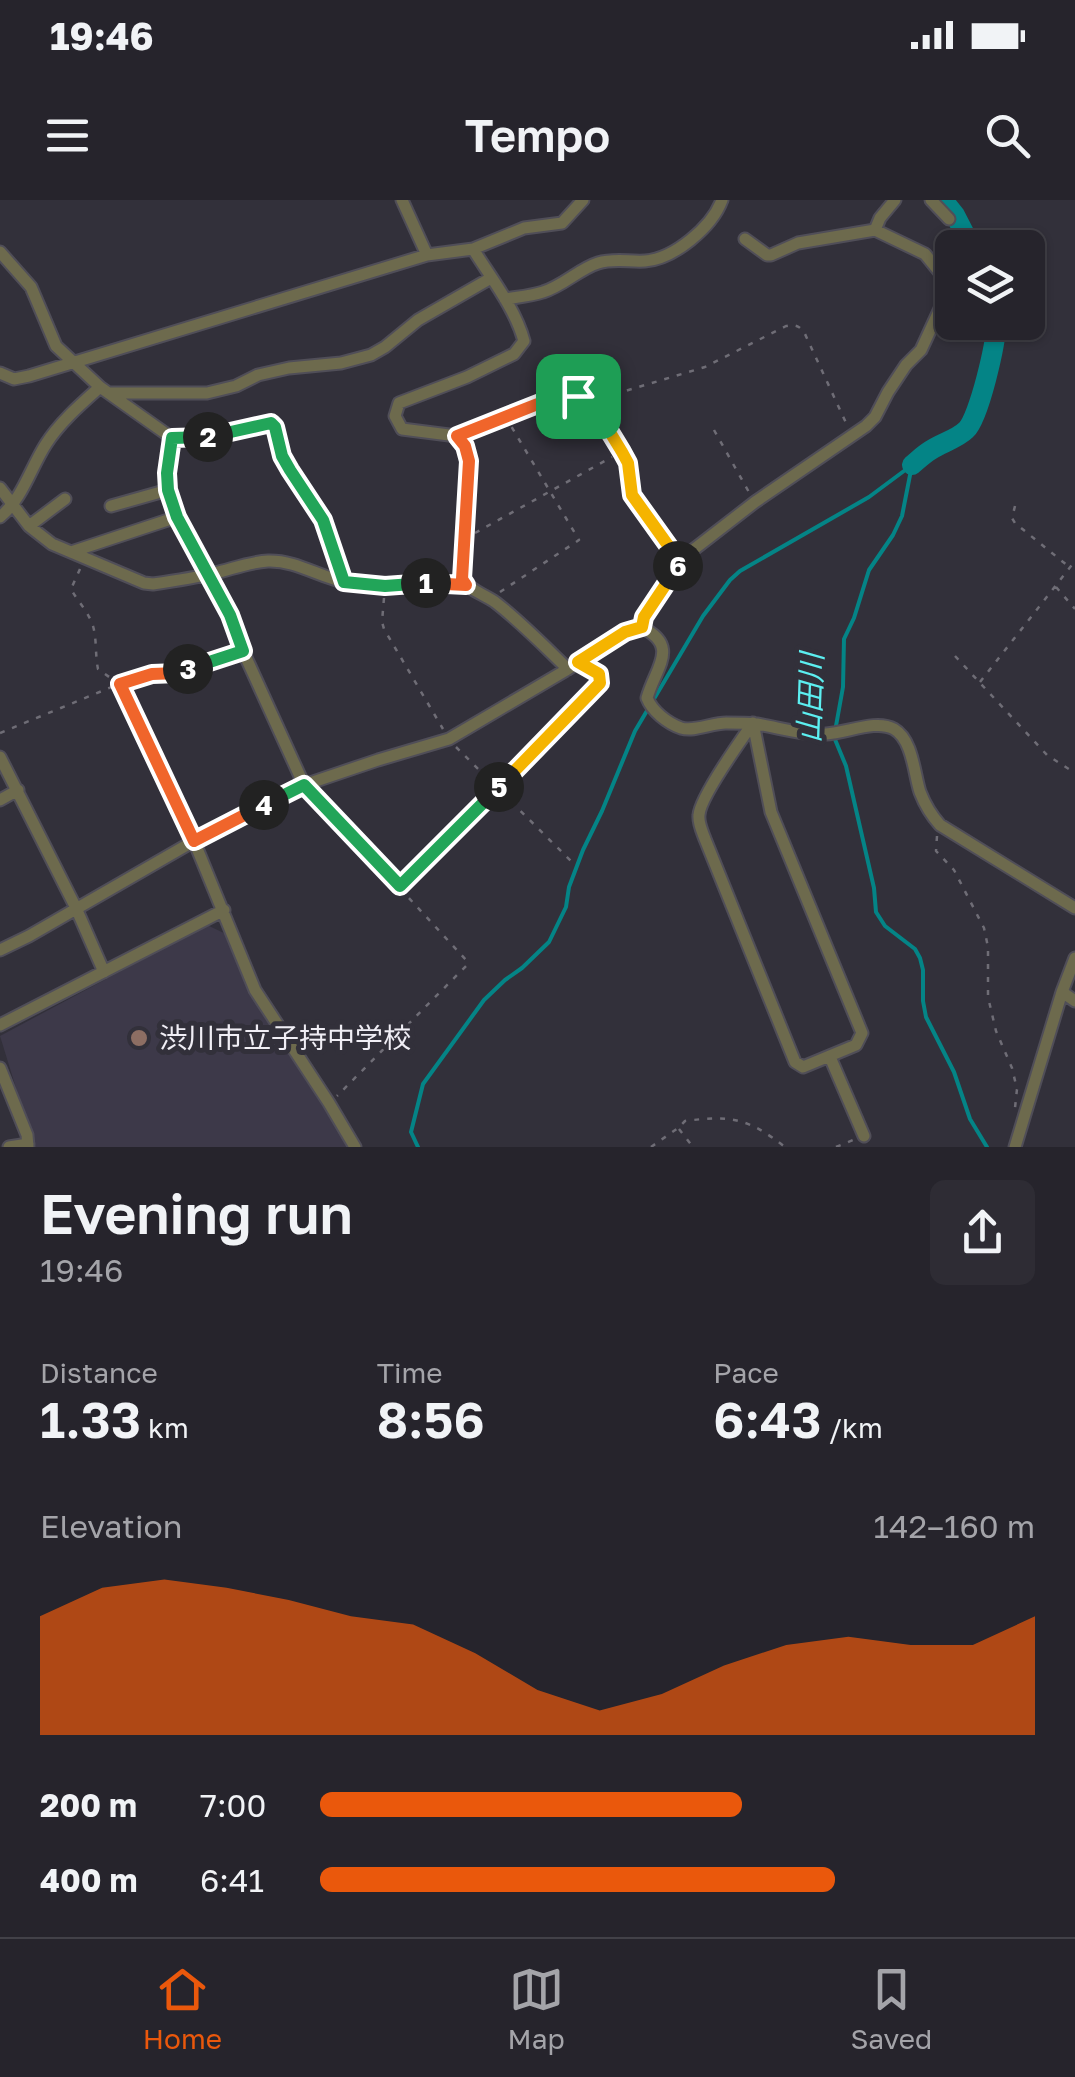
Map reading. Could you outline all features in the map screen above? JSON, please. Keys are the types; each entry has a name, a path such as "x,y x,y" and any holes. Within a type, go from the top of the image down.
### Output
{"street":[{"path":"402,200 427,255"},
{"path":"0,373 14,378 72,363 427,255 473,250 524,228 562,223 583,200"},
{"path":"504,299 545,292 594,264 611,260 647,261 670,254 691,239 722,200"},
{"path":"875,230 895,200"},
{"path":"931,200 949,220"},
{"path":"642,627 644,617 680,562 755,502 875,417 906,365 921,350 945,298 942,275 925,254 875,230 798,243 771,255 746,239"},
{"path":"473,250 504,299 524,341 514,354 467,377 399,402 395,416 402,429 457,436 558,396 591,401 628,463 632,495 680,562"},
{"path":"0,252 31,287 56,346 105,390 172,438 220,436 271,423 282,456 323,520 344,582"},
{"path":"0,518 14,506 47,442 72,412 105,390 207,393 236,386 258,375 371,355 418,320 491,278"},
{"path":"457,436 469,461 462,579 466,585"},
{"path":"172,438 168,490 177,517 230,615 304,785"},
{"path":"0,488 29,526 52,544 153,584 277,561 344,582 466,585 491,599 573,666"},
{"path":"111,506 168,490"},
{"path":"29,526 65,499"},
{"path":"72,552 177,517"},
{"path":"0,950 194,841 304,785 449,739 625,632 642,627 658,637 663,646 663,659 649,704 681,728 754,723 809,735 882,725 900,732 922,796 940,825 1075,908"},
{"path":"754,723 771,812 862,1033 856,1045 803,1067 795,1062 700,826 700,808 754,723"},
{"path":"0,757 104,972"},
{"path":"0,800 18,790"},
{"path":"194,841 255,990 354,1147"},
{"path":"0,1025 224,910"},
{"path":"1030,1147 1017,1143 1075,958"},
{"path":"1062,992 1075,1001"},
{"path":"830,1057 864,1136"},
{"path":"0,1068 27,1134 28,1145 9,1147"}],"path":[{"path":"591,401 705,367 793,324 806,334 852,436"},
{"path":"491,599 579,540 506,418"},
{"path":"714,430 755,502"},
{"path":"464,539 622,452"},
{"path":"1014,506 1015,523 1070,567"},
{"path":"86,558 72,589 88,612 98,669 120,684 194,841"},
{"path":"979,682 1075,562"},
{"path":"1055,586 1075,609"},
{"path":"0,733 120,684 152,674 178,673 243,651"},
{"path":"955,656 1046,755 1075,772"},
{"path":"400,886 600,683 599,674 573,666"},
{"path":"304,785 465,958 466,965 329,1103"},
{"path":"940,825 936,851 954,870 984,928 988,997 1017,1088 1014,1114"},
{"path":"651,1147 685,1120 738,1118 785,1147"},
{"path":"678,1128 693,1147"},
{"path":"836,1147 864,1136"}],"shaded area":[{"name":"渋川市立子持中学校","path":"207,925 228,935 252,998 349,1147 32,1147 0,1036"}],"waterway":[{"name":"山田川","path":"943,200 963,230"},
{"name":"山田川","path":"912,465 971,423 994,340"},
{"name":"山田川","path":"912,465 902,516 869,570 844,639 843,687 834,737 846,766 876,912 885,926 915,949 920,958 926,1017 954,1072 970,1119 987,1147"},
{"path":"418,1147 411,1132 423,1084 484,1000 549,942 566,907 583,850 635,731 703,616 740,571 869,497 912,465"}],"place":[{"name":"渋川市立子持中学校","path":"139,1038"}],"route":[{"path":"558,396 578,396 591,401 628,463 632,495 680,562 644,617 642,627 625,632 578,662 599,674 600,683 400,886 304,785 194,841 120,684 152,674 178,673 243,651 230,615 177,517 168,490 172,438 220,436 271,423 282,456 323,520 344,582 466,585 462,579 469,461 457,436 558,396"}]}
